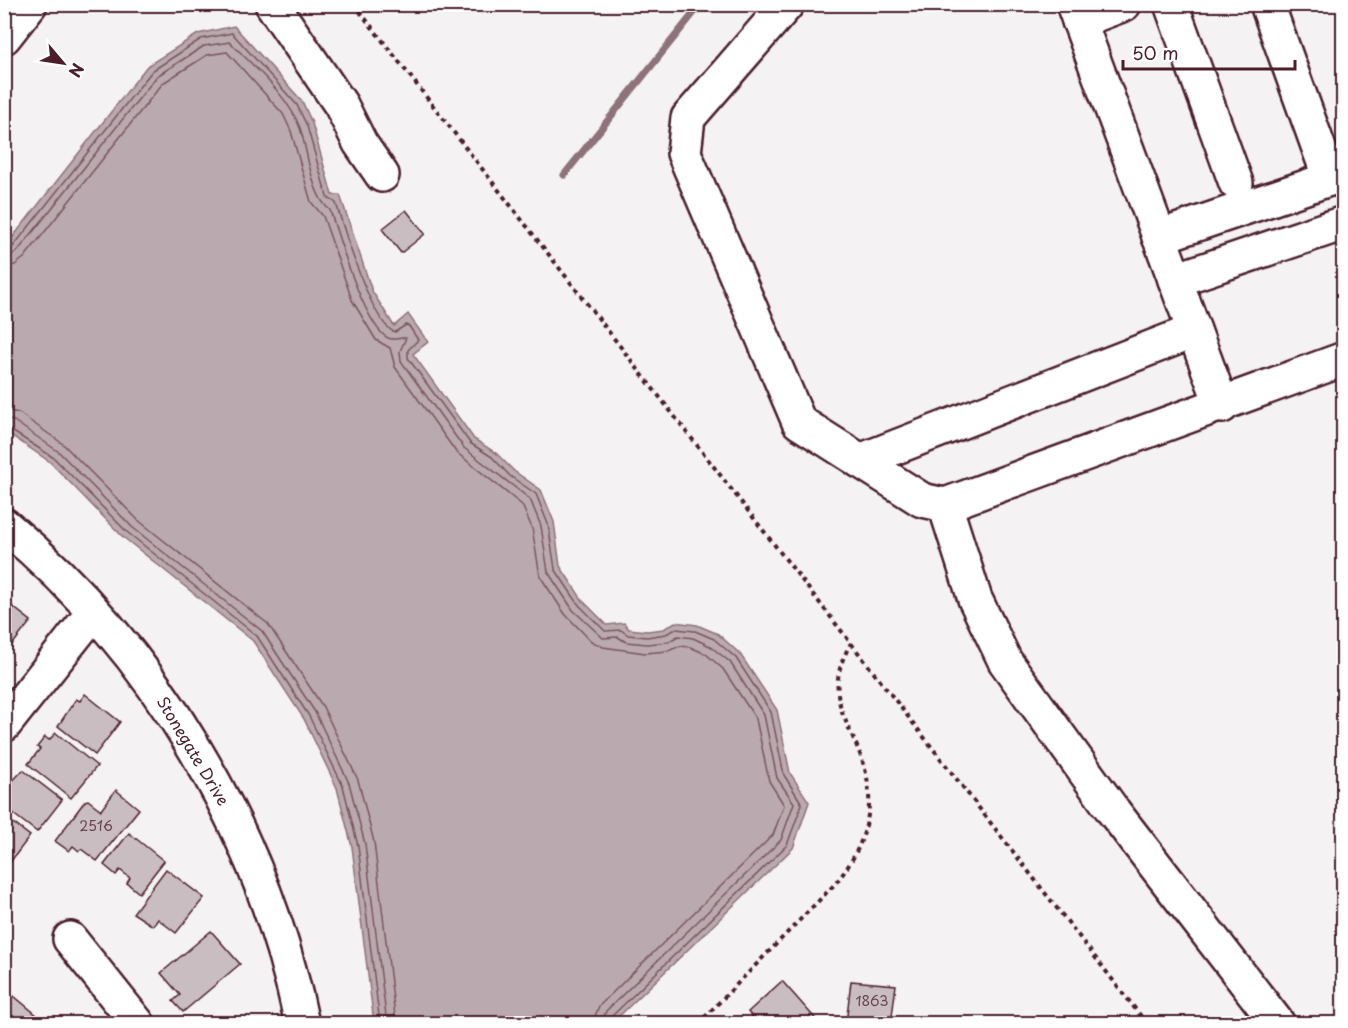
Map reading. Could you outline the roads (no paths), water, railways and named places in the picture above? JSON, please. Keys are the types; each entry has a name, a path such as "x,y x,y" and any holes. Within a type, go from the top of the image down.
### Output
{"street":[{"path":"4,37 30,4"},
{"path":"272,4 341,105 360,143 382,175"},
{"path":"786,4 688,118 684,153 799,422 922,500 945,505 1222,406 1344,359"},
{"path":"1124,4 1076,13 1222,406"},
{"path":"1171,4 1236,183"},
{"path":"1159,237 1337,176 1267,4"},
{"path":"1175,280 1344,223"},
{"path":"860,460 1194,332"},
{"path":"945,505 975,599 1005,661 1114,812 1278,1023"},
{"name":"Stonegate Drive","path":"4,525 51,567 93,613 163,700 203,763 230,813 271,911 302,1023"},
{"path":"6,721 93,613"},
{"path":"70,939 138,1023"}],"water":[{"path":"234,26 302,101 312,123 332,195 340,195 372,291 394,326 408,314 428,342 413,354 474,439 496,453 514,471 541,490 554,522 560,566 583,601 607,625 624,623 629,629 647,631 664,629 675,622 697,625 718,634 740,654 777,710 790,773 809,802 793,848 612,1023 374,1023 352,847 337,788 304,719 253,641 123,537 50,462 5,431 5,247 147,66 198,34"}],"waterway":[{"path":"564,175 701,4"}]}
